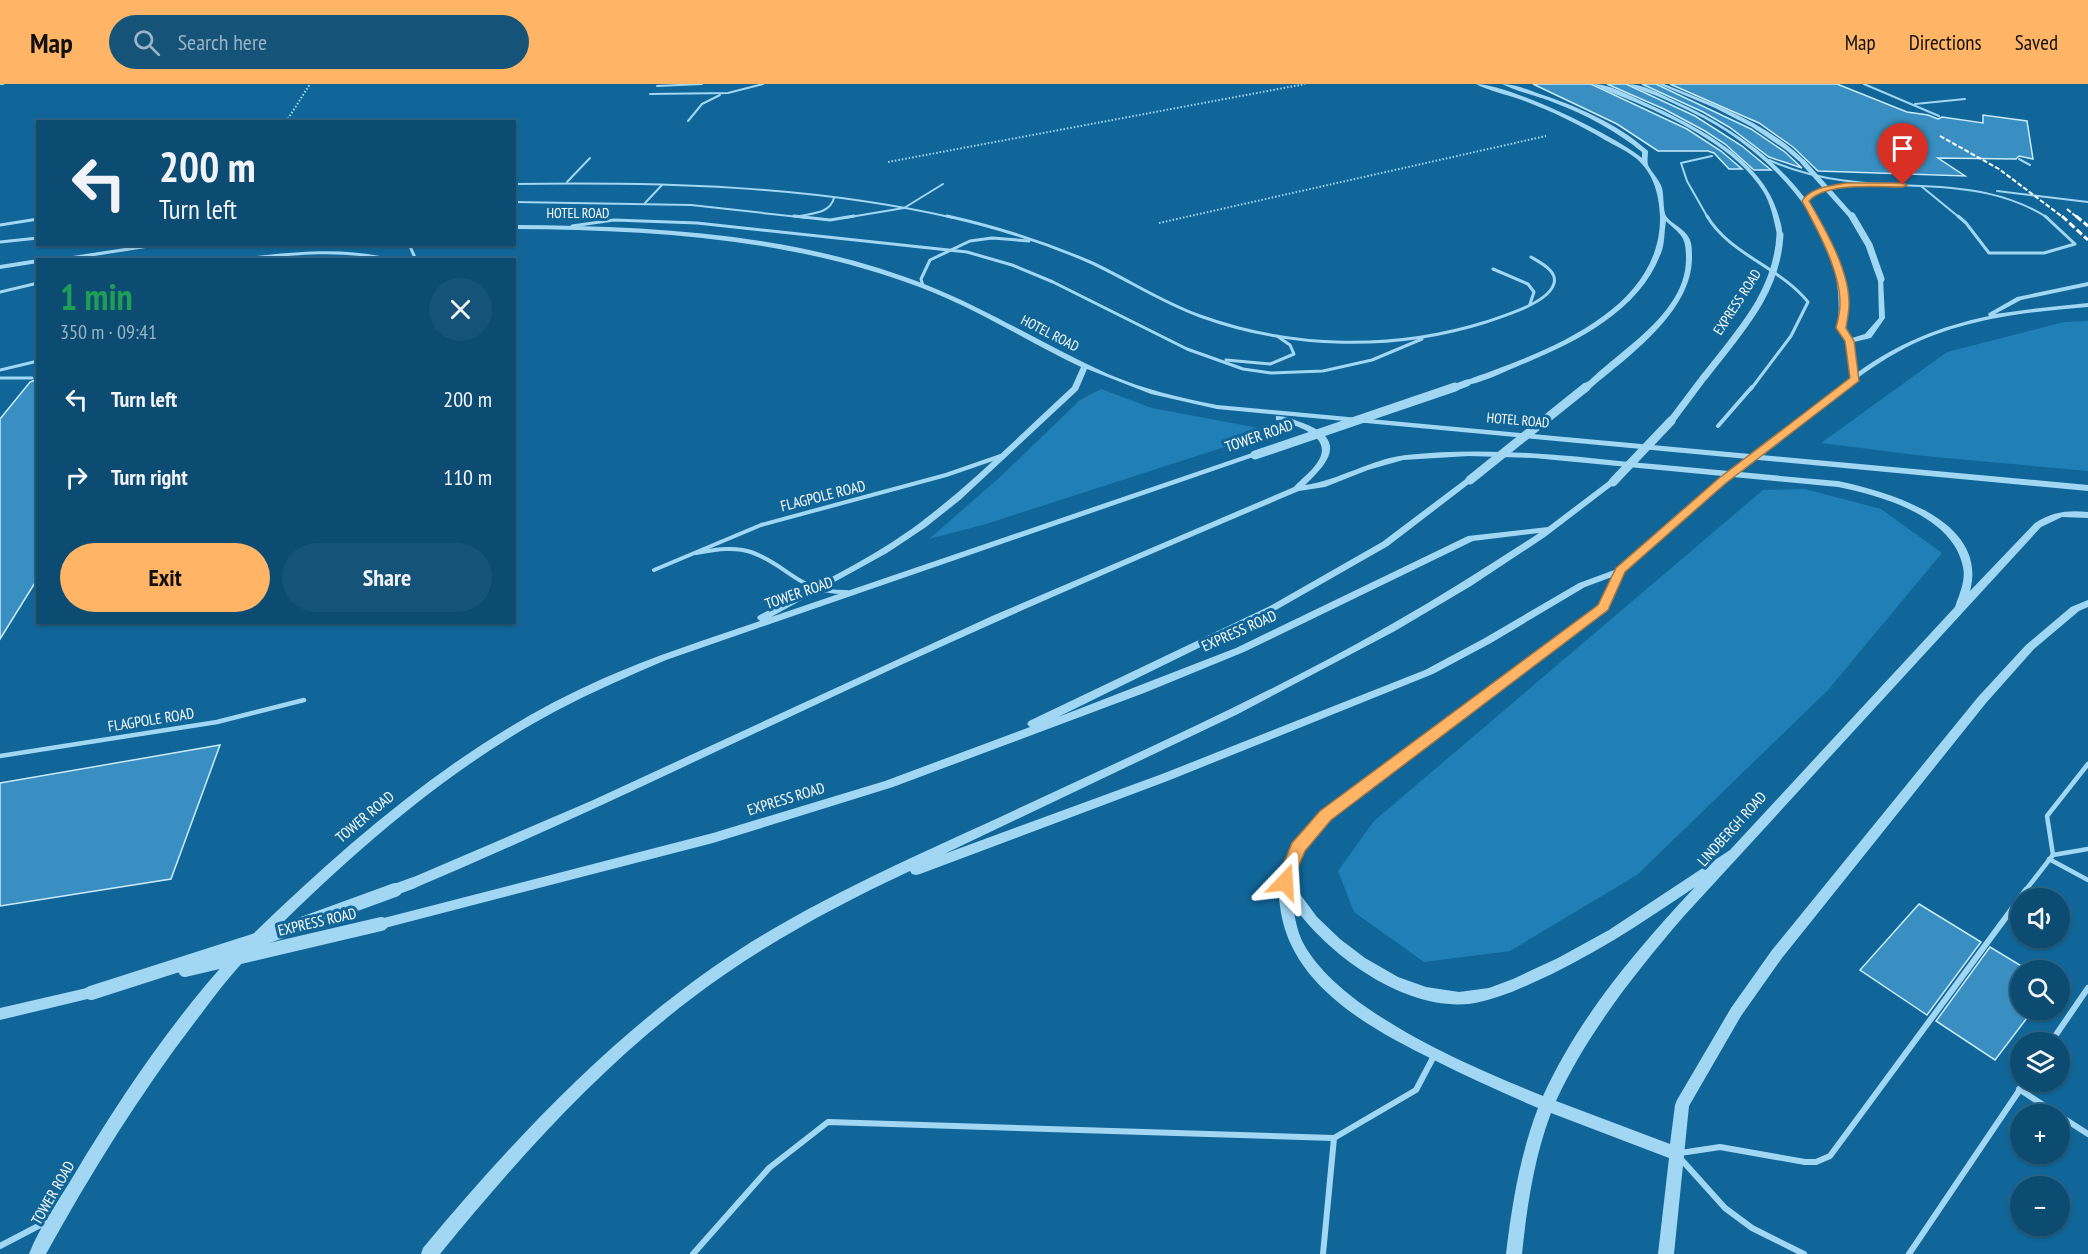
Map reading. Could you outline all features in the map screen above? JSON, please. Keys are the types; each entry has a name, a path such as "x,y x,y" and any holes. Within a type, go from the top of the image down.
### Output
{"street":[{"name":"TOWER ROAD","path":"1478,84 1542,106 1598,132 1645,164"},
{"name":"TOWER ROAD","path":"37,1254 58,1215 133,1095 232,964 291,905 361,841 465,761 544,711 628,671 732,633 1467,383 1559,346 1594,325 1621,304 1646,277 1657,256 1664,232 1662,196 1645,164 1644,151 1629,138 1563,104 1504,84"},
{"name":"EXPRESS ROAD","path":"429,1254 520,1146 561,1102 645,1026 730,963 770,938 851,894 1230,713 1340,657 1438,603 1550,529 1613,482 1671,421 1760,301 1777,267 1780,234 1775,212 1768,196 1752,174 1729,153 1685,124 1595,84"},
{"path":"1630,84 1714,121 1743,139 1786,176 1806,201 1820,226 1836,265 1845,304 1841,328 1850,341 1855,378"},
{"path":"1660,84 1749,123 1793,153 1838,197 1871,247 1881,279 1882,318 1868,336 1850,341"},
{"path":"971,754 1273,608 1385,544 1470,480 1630,350 1676,302 1690,272 1687,239 1662,215"},
{"name":"HOTEL ROAD","path":"516,227 640,228 776,245 854,264 923,286 1132,386 1164,396 1217,407 2088,488"},
{"path":"65,258 154,246"},
{"path":"0,268 36,261"},
{"path":"1980,320 2019,298 2088,284"},
{"path":"851,894 1166,777 1401,684 1461,656 1582,585 1620,571 1722,481 1855,378 1891,354 1915,341 1980,320 2088,305"},
{"path":"732,633 816,589 923,525 957,498 1075,388 1085,365"},
{"path":"1253,412 1307,427 1323,440 1326,451 1325,459 1297,489"},
{"path":"91,993 266,937 413,883 591,807 1014,609 1297,489 1322,485 1365,468 1402,458 1469,453 1533,455 1838,484 1864,489 1900,501 1930,519 1954,538 1962,549 1968,569 1968,581 1960,607"},
{"name":"LINDBERGH ROAD","path":"1514,1254 1532,1144 1546,1106 1566,1066 1620,981 1960,607 2045,520 2070,512 2088,515"},
{"name":"EXPRESS ROAD","path":"0,1014 381,924 805,812 971,754 1240,650 1471,538 1550,529"},
{"path":"1620,571 1603,607 1326,816 1298,848 1285,882 1290,926 1308,962 1324,980 1354,1005 1402,1037 1546,1106 1677,1154"},
{"path":"1666,1254 1682,1105 1715,1045 1754,984 1982,700 2030,647 2075,609 2088,603"},
{"path":"1285,882 1294,898 1320,931 1357,961 1409,987 1434,995 1459,998 1481,996 1506,989 1589,950 1734,854"}],"lane":[{"path":"657,86 702,84"},
{"path":"688,121 702,104 728,93 763,84"},
{"path":"1863,84 1939,116"},
{"path":"650,94 728,93"},
{"path":"1912,104 1965,99"},
{"path":"1712,156 1691,159 1681,164 1686,181 1712,224 1723,237 1797,288 1808,302 1799,324 1776,357 1718,426"},
{"path":"566,183 590,158"},
{"path":"2019,159 2030,165"},
{"path":"1769,160 1802,173 1829,180 1983,189 2088,202"},
{"path":"516,184 662,185 834,198 904,208 978,224 1038,242 1086,261 1199,316 1222,324 1275,335 1377,342 1428,337"},
{"path":"516,202 645,203 730,208 795,217 830,219 904,208 943,184"},
{"path":"1806,201 1808,196 1820,191 1869,184"},
{"path":"645,203 662,185"},
{"path":"1920,185 1966,223 1989,253 2019,254 2061,251 2075,244 2056,223 2041,212 2022,202 1983,189"},
{"path":"795,217 824,211 832,205 834,198"},
{"path":"0,225 36,219"},
{"path":"572,226 614,220 697,223 967,252 1012,265 1053,282 1187,349 1243,369 1271,373 1323,371 1372,360 1428,337 1508,314 1551,291 1555,283 1554,276 1546,267 1531,257"},
{"path":"0,242 36,238"},
{"path":"923,286 921,279 930,260 970,241 992,238 1038,242"},
{"path":"260,258 336,252 367,254 383,258"},
{"path":"1493,269 1528,284 1534,292 1530,304"},
{"path":"0,292 36,283"},
{"path":"1215,358 1271,364 1285,361 1294,354 1290,345 1275,335"},
{"path":"0,370 36,361"},
{"path":"0,378 32,378"},
{"name":"FLAGPOLE ROAD","path":"654,570 778,519 911,486 1002,456"},
{"path":"687,555 717,549 738,549 754,554 793,580 816,589 840,593 859,590"},
{"name":"FLAGPOLE ROAD","path":"0,756 217,722 304,700"},
{"path":"2051,857 2047,816 2088,764"},
{"path":"1804,1254 1752,1228 1725,1208 1677,1154 1701,1147 1724,1147 1782,1160 1823,1161 1834,1153 1858,1116 2051,857 2088,849"},
{"path":"2051,857 2088,880"},
{"path":"2058,1032 2088,988"},
{"path":"693,1254 769,1168 828,1122 1334,1138 1416,1090 1435,1054"},
{"path":"1910,1254 2017,1092"},
{"path":"2024,1092 2042,1104"},
{"path":"2070,1123 2088,1134"},
{"path":"1323,1254 1334,1138"},
{"path":"0,1246 58,1215"}],"path":[{"path":"287,120 310,84"},
{"path":"888,162 1305,84"},
{"path":"1160,223 1534,136 1598,132"}],"shaded area":[{"path":"2088,321 2088,471 1924,456 1821,443 1947,352 2064,322"},
{"path":"1101,389 1152,408 1274,431 986,524 929,539 999,478 1080,400"},
{"path":"1805,489 1881,509 1942,553 1828,690 1637,875 1510,951 1424,962 1354,912 1338,871 1374,821 1763,490"}],"building":[{"path":"1533,84 1591,84 1687,129 1721,151 1742,169 1729,169 1714,153 1708,151 1658,151 1617,124"},
{"path":"1607,84 1626,84 1695,116 1742,146 1771,170 1754,170 1725,144 1705,131 1664,109"},
{"path":"1642,84 1656,84 1751,129 1785,152 1802,168 1769,157 1729,127 1703,112"},
{"path":"1670,84 1837,84 1907,112 1938,119 1942,117 1983,123 1983,115 2027,121 2033,159 2019,156 2016,159 1938,158 1965,176 1818,171 1793,147 1759,123"},
{"path":"36,377 36,581 0,639 0,419 30,382"},
{"path":"220,745 171,879 0,906 0,783"},
{"path":"1919,904 1981,942 1927,1015 1860,970"},
{"path":"1990,947 2011,960 2010,1020 2025,1020 2016,1032 2010,1032 2010,1040 1995,1060 1936,1021"}],"railway":[{"path":"1940,136 1999,169 2064,218"},
{"path":"2067,209 2078,218"},
{"path":"2062,216 2088,240"},
{"path":"2076,216 2088,226"}],"route":[{"path":"1285,882 1289,865 1298,848 1310,831 1326,816 1603,607 1620,571 1722,481 1855,378 1850,341 1841,328 1845,304 1840,278 1831,250 1806,201 1813,193 1846,185 1903,185"}]}
